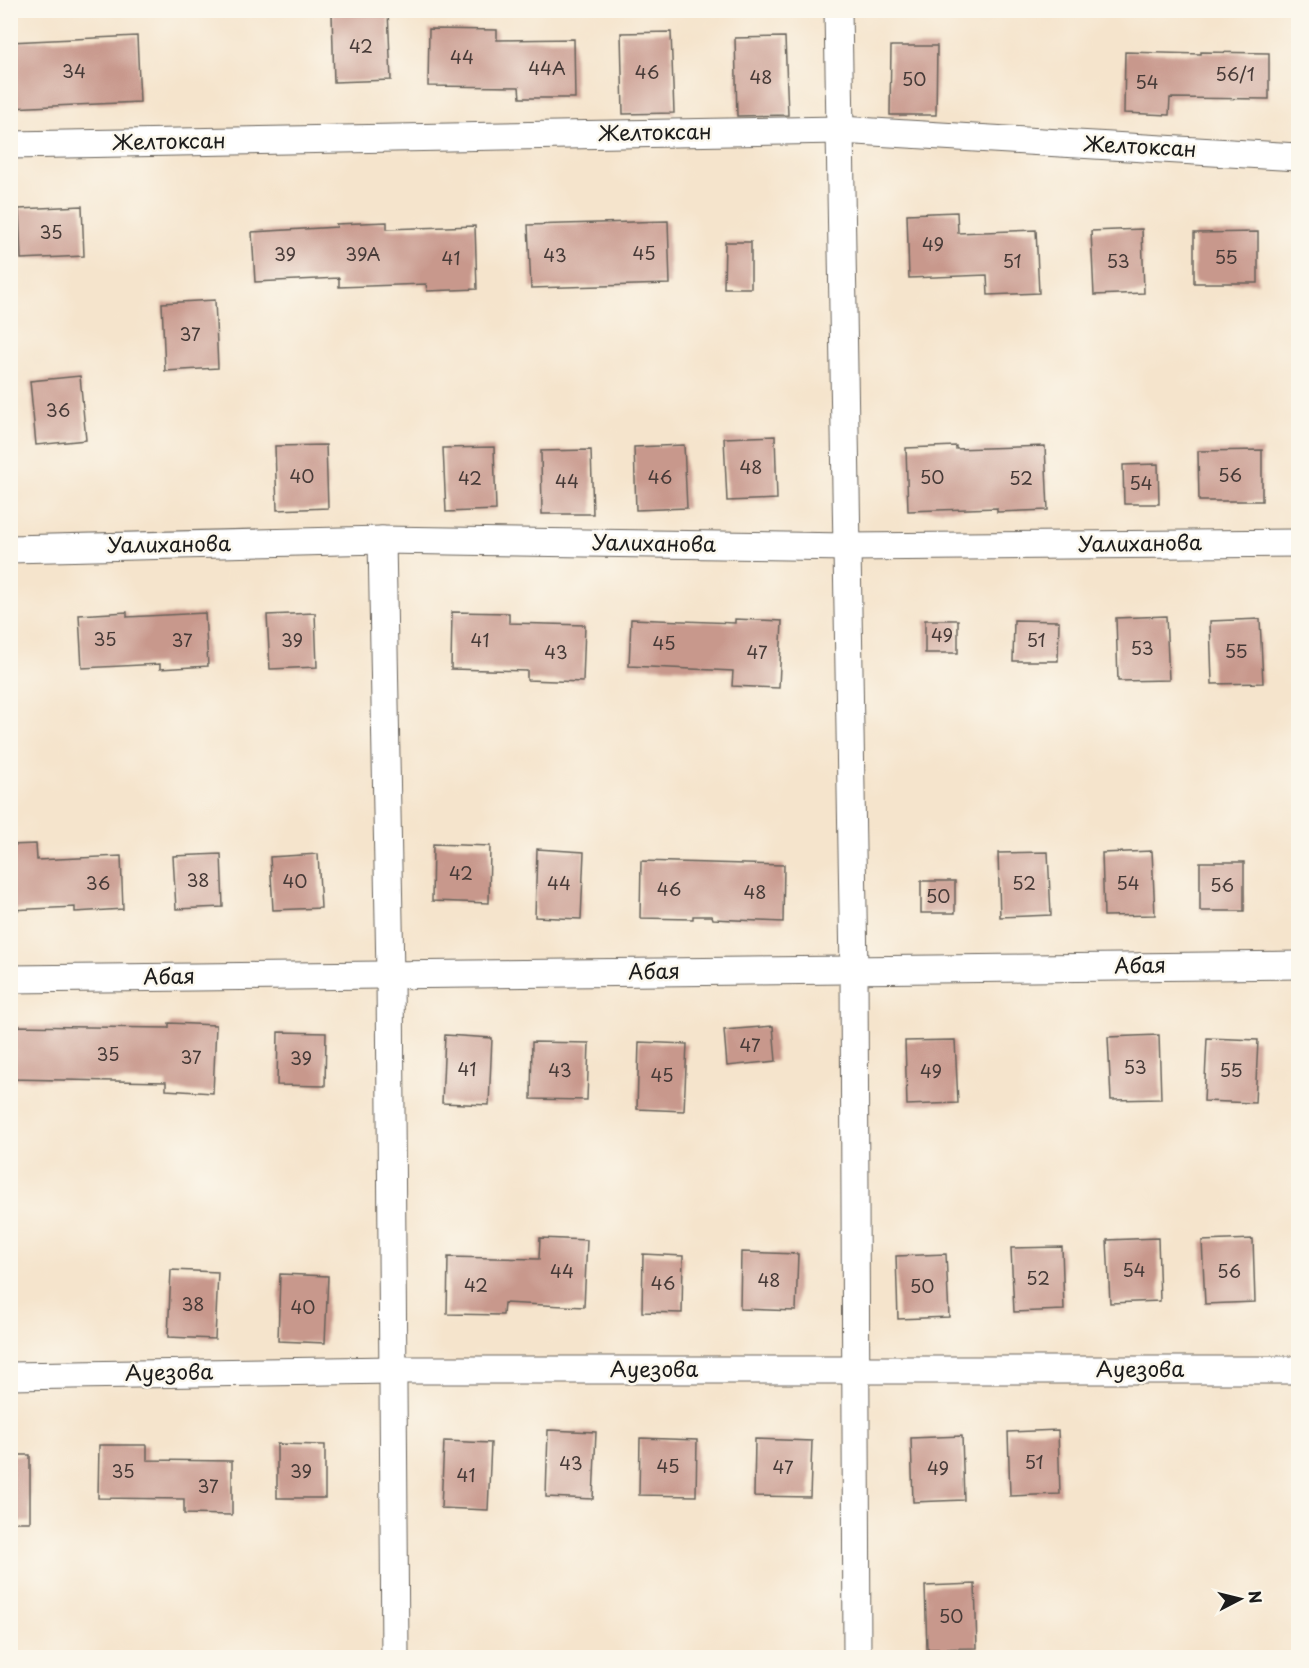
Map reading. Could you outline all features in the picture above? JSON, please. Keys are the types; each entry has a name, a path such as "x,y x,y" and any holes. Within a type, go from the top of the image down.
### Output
{"street":[{"path":"838,10 854,970 857,1658"},
{"name":"Желтоксан","path":"10,145 840,130 1299,157"},
{"path":"382,540 390,975 395,1658"},
{"name":"Уалиханова","path":"10,549 382,540 846,547 1299,543"},
{"name":"Абая","path":"10,979 1299,965"},
{"name":"Ауезова","path":"10,1376 393,1370 1299,1370"}],"building":[{"path":"388,11 391,80 334,82 332,14"},
{"path":"429,29 497,30 497,40 574,39 575,98 520,98 519,87 428,86"},
{"path":"671,32 674,113 623,114 621,33"},
{"path":"137,36 140,102 10,108 10,42"},
{"path":"785,37 788,115 737,116 735,38"},
{"path":"891,46 937,46 936,115 890,115"},
{"path":"1125,52 1269,53 1269,99 1170,98 1169,115 1124,113"},
{"path":"82,206 84,256 21,259 19,209"},
{"path":"957,212 958,233 1036,230 1039,293 988,295 987,275 909,278 907,214"},
{"path":"668,221 670,284 531,288 528,225"},
{"path":"387,222 387,229 475,226 477,289 427,291 426,284 339,287 339,278 255,282 252,232"},
{"path":"1142,229 1144,293 1094,295 1091,231"},
{"path":"1258,232 1258,283 1194,283 1194,233"},
{"path":"725,242 751,242 751,288 724,288"},
{"path":"215,300 218,368 165,371 162,303"},
{"path":"80,376 86,440 36,445 30,381"},
{"path":"775,436 777,499 727,501 724,438"},
{"path":"326,445 328,508 277,510 275,446"},
{"path":"684,445 687,508 636,510 634,447"},
{"path":"956,446 956,449 1045,446 1048,510 997,512 997,508 908,511 906,448"},
{"path":"494,447 496,510 446,512 443,448"},
{"path":"591,450 593,514 542,514 541,451"},
{"path":"1262,450 1262,501 1199,501 1198,451"},
{"path":"1158,464 1159,504 1124,504 1123,465"},
{"path":"127,612 127,617 205,613 208,666 160,669 160,664 82,668 79,615"},
{"path":"452,612 509,613 509,623 585,625 583,682 527,680 527,671 451,669"},
{"path":"315,613 317,667 270,669 267,615"},
{"path":"1166,616 1169,680 1118,681 1116,618"},
{"path":"631,619 735,623 735,619 782,621 779,688 732,686 733,671 629,666"},
{"path":"1260,619 1263,683 1212,684 1210,621"},
{"path":"925,620 958,620 958,653 925,653"},
{"path":"1014,620 1059,621 1058,661 1013,661"},
{"path":"36,844 37,860 121,856 123,909 75,912 75,907 10,910 10,845"},
{"path":"433,844 490,846 489,903 432,901"},
{"path":"537,849 584,852 581,919 535,917"},
{"path":"1152,851 1155,915 1104,916 1102,853"},
{"path":"1048,852 1051,915 1000,917 998,853"},
{"path":"221,854 223,907 176,909 173,856"},
{"path":"318,854 321,908 273,910 270,857"},
{"path":"641,861 784,865 783,922 713,919 712,916 693,916 693,919 640,918"},
{"path":"1200,862 1244,862 1244,911 1200,911"},
{"path":"921,881 955,881 955,913 921,913"},
{"path":"169,1023 216,1025 213,1093 166,1090 166,1082 10,1079 10,1026 169,1028"},
{"path":"773,1026 776,1061 727,1066 724,1030"},
{"path":"278,1032 326,1033 325,1086 277,1085"},
{"path":"445,1035 492,1038 489,1105 442,1103"},
{"path":"1159,1035 1161,1099 1111,1100 1108,1037"},
{"path":"1207,1038 1258,1040 1255,1103 1204,1101"},
{"path":"955,1040 958,1103 907,1105 905,1041"},
{"path":"532,1042 589,1043 587,1100 531,1099"},
{"path":"639,1042 687,1044 684,1111 637,1109"},
{"path":"540,1238 587,1240 584,1307 504,1303 503,1315 447,1314 448,1257 539,1259"},
{"path":"1158,1238 1160,1301 1110,1303 1107,1240"},
{"path":"1253,1239 1255,1302 1205,1304 1202,1241"},
{"path":"1062,1247 1064,1310 1014,1312 1011,1248"},
{"path":"741,1252 798,1254 796,1311 740,1309"},
{"path":"643,1254 683,1256 682,1313 642,1312"},
{"path":"946,1254 949,1317 898,1319 896,1256"},
{"path":"171,1270 218,1272 215,1339 168,1337"},
{"path":"280,1274 328,1276 325,1343 278,1341"},
{"path":"548,1430 596,1432 593,1499 546,1497"},
{"path":"1058,1430 1060,1494 1010,1496 1008,1432"},
{"path":"962,1436 964,1500 913,1502 911,1438"},
{"path":"640,1438 697,1440 696,1496 639,1495"},
{"path":"755,1439 812,1441 810,1497 754,1496"},
{"path":"444,1441 491,1443 488,1510 441,1508"},
{"path":"277,1444 325,1445 325,1498 277,1498"},
{"path":"99,1445 147,1445 147,1460 232,1461 232,1515 184,1514 184,1499 98,1498"},
{"path":"10,1455 30,1455 30,1522 10,1522"},
{"path":"975,1584 977,1648 927,1649 925,1586"}]}
